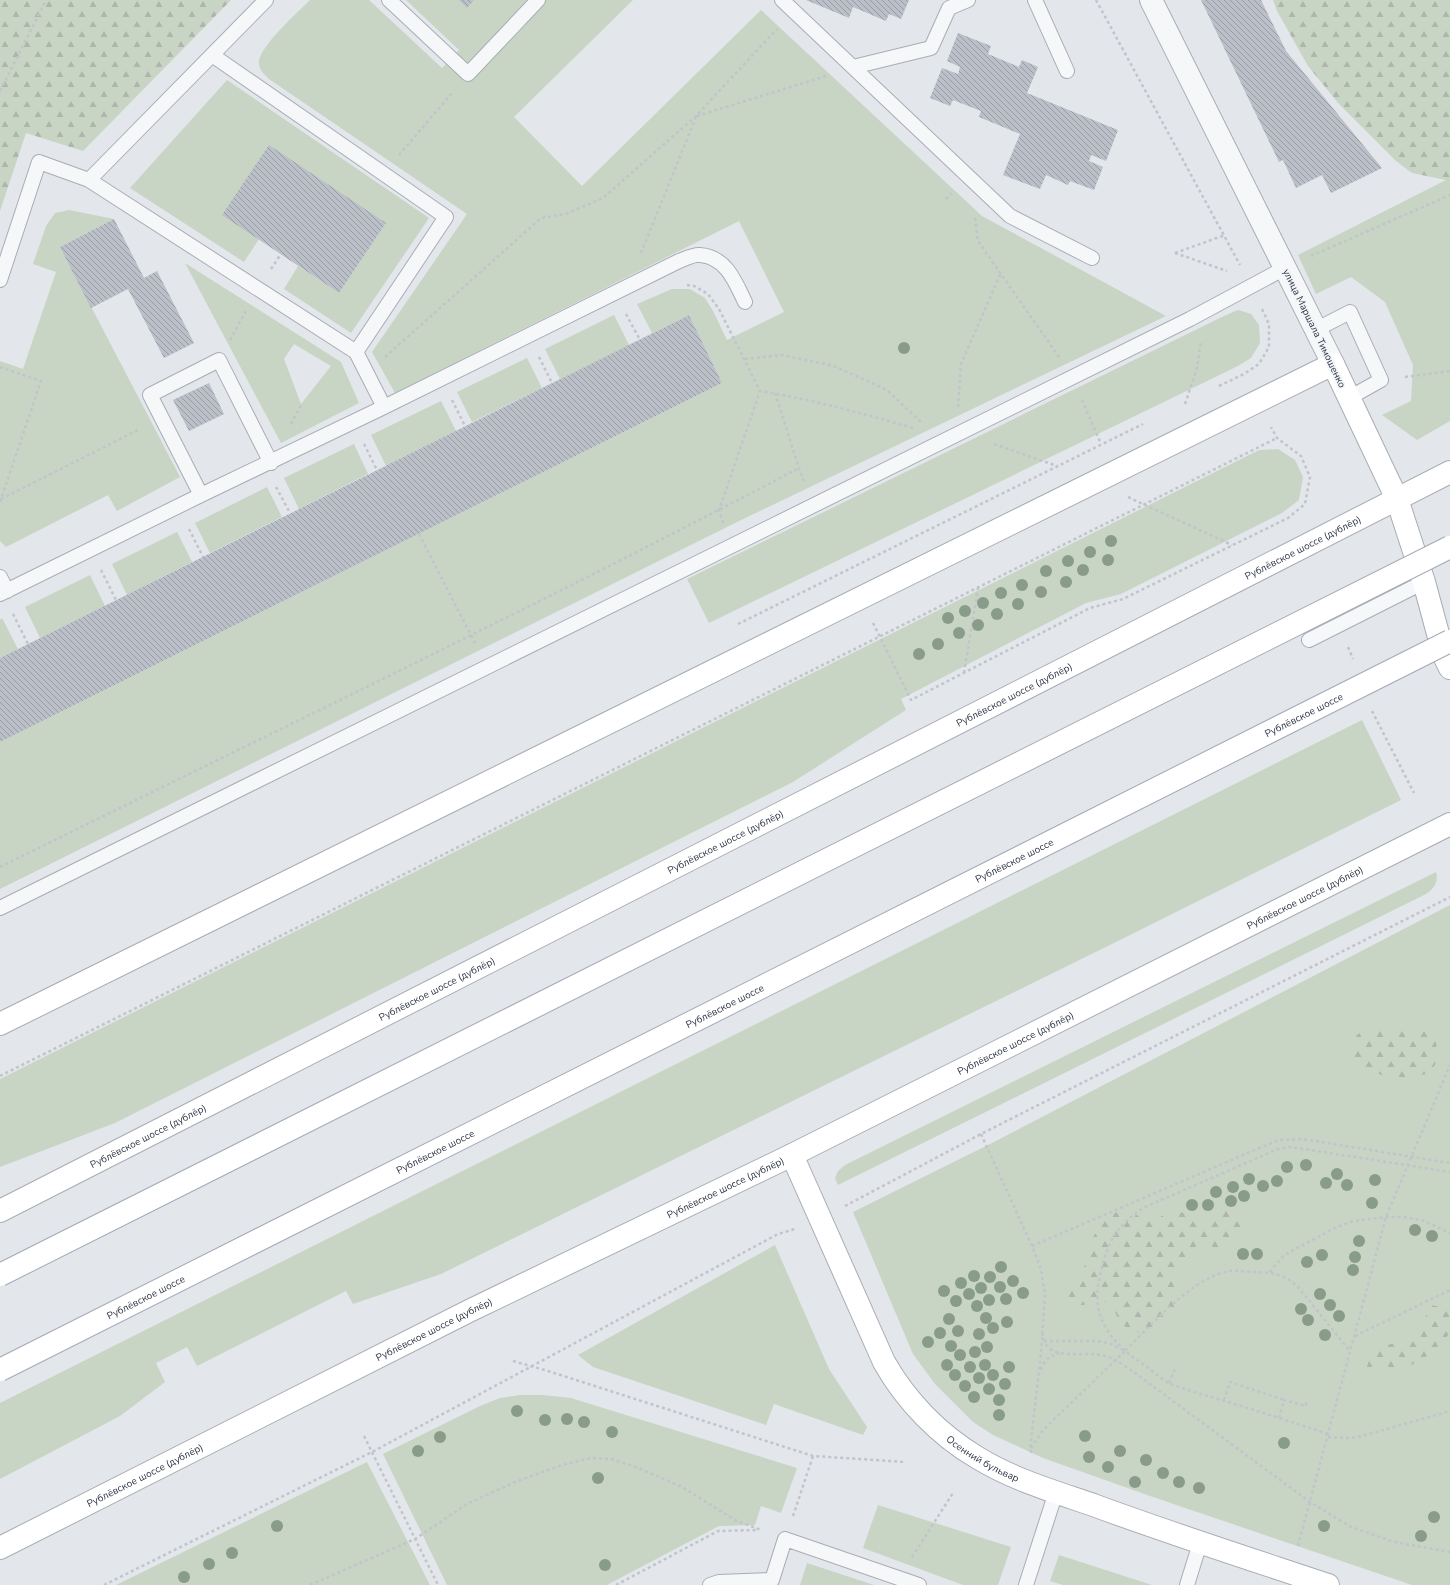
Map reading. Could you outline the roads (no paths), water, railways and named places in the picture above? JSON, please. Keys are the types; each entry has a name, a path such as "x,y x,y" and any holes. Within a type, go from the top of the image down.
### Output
{"main road":[{"name":"улица Маршала Тимошенко","path":"1333,364 1396,499 1449,655"},
{"path":"0,1024 1333,364"},
{"name":"Рублёвское шоссе (дублёр)","path":"0,1211 1450,472"},
{"path":"0,1275 1450,547"},
{"name":"Рублёвское шоссе","path":"0,1370 1449,655"},
{"name":"Рублёвское шоссе (дублёр)","path":"0,1548 469,1311 792,1155 1450,824"},
{"name":"Осенний бульвар","path":"792,1155 822,1219 884,1362 896,1382 916,1407 946,1435 978,1458 1022,1480 1200,1543 1328,1585"}],"street":[{"name":"улица Маршала Тимошенко","path":"1151,0 1333,364"}],"lane":[{"path":"89,180 266,0"},
{"path":"389,0 468,74 538,0"},
{"path":"782,0 1010,216 1092,258"},
{"path":"853,67 931,48 949,8 968,0"},
{"path":"1035,0 1067,71"},
{"path":"212,55 446,217 356,352"},
{"path":"0,280 39,162 89,180 356,352 384,407"},
{"path":"0,578 4,592 384,407 678,261 699,255 719,260 730,272 745,302"},
{"path":"0,908 1203,311 1249,282 1285,268"},
{"path":"1315,330 1350,312 1381,380 1349,398"},
{"path":"201,495 150,394 219,360 271,462"},
{"path":"1309,640 1424,582"},
{"path":"1026,1585 1056,1492"},
{"path":"710,1585 719,1582 772,1580 785,1539 919,1585"},
{"path":"1187,1585 1200,1543"}]}
